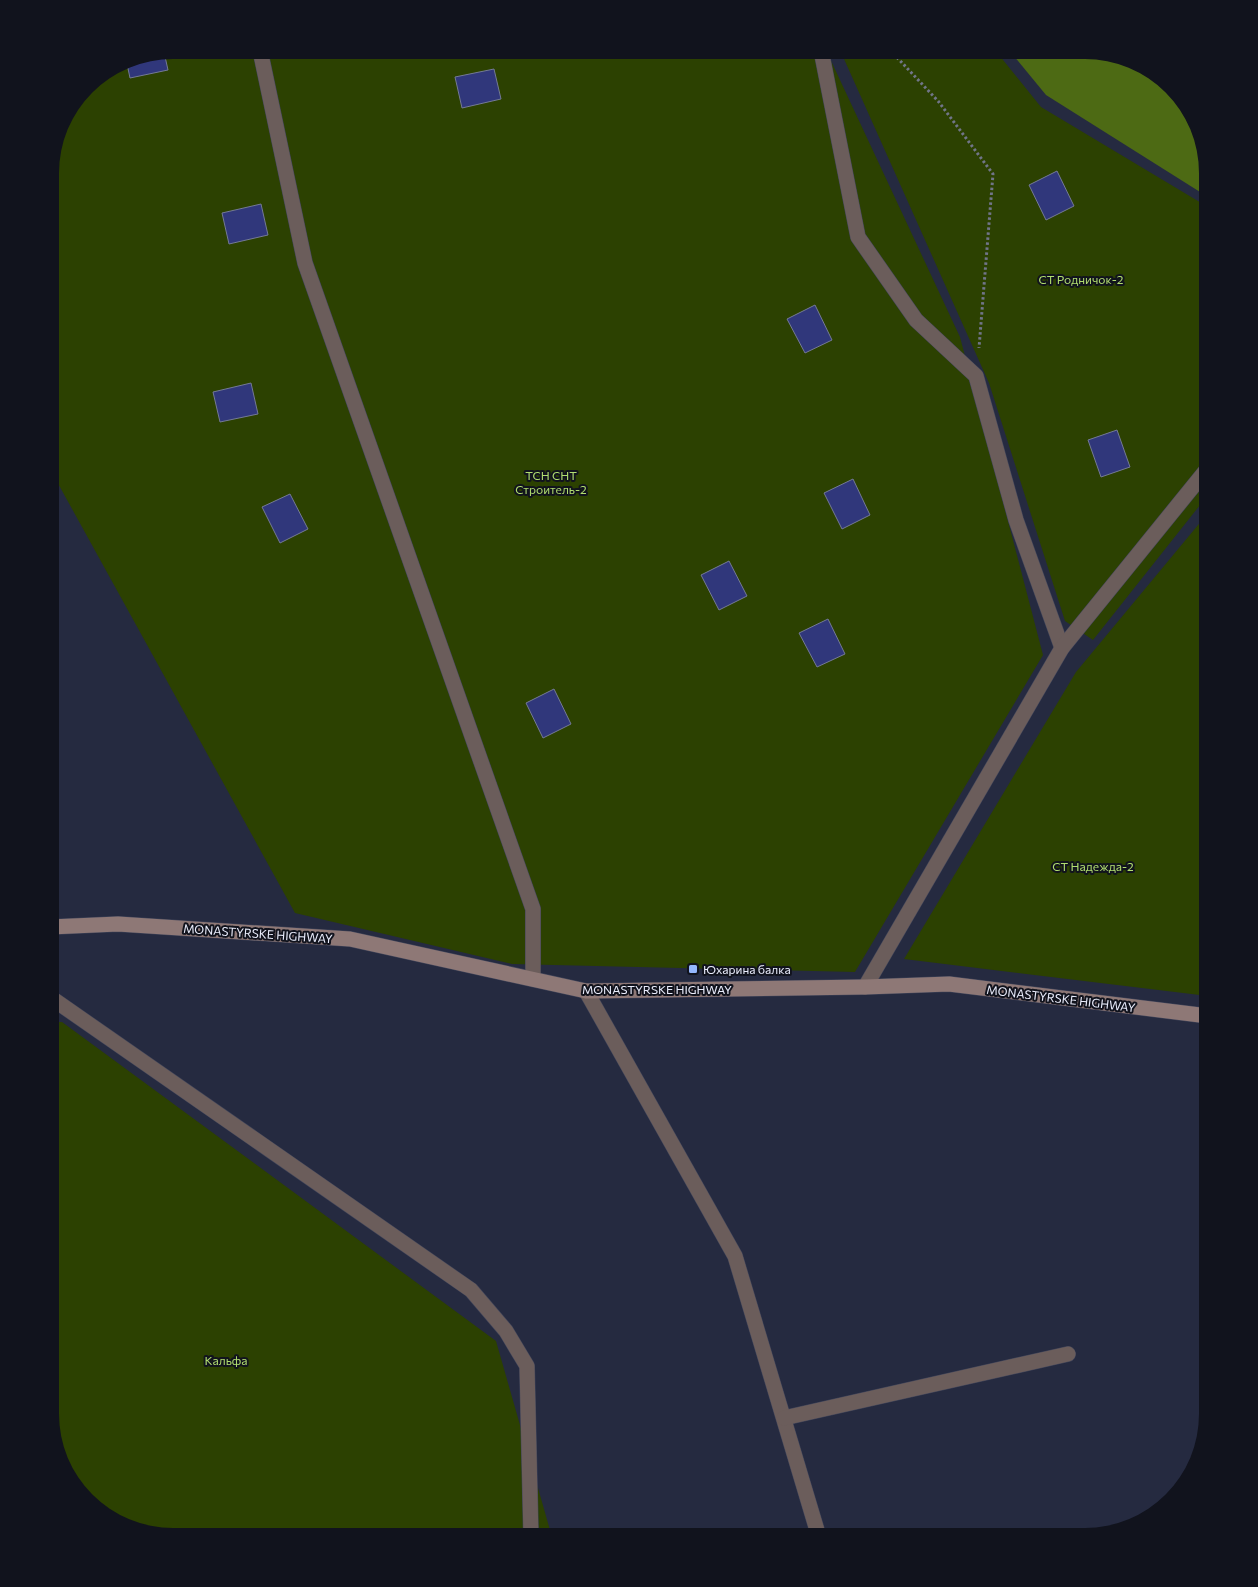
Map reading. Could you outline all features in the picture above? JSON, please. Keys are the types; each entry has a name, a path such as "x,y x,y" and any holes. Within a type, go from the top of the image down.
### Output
{"main road":[{"name":"MONASTYRSKE HIGHWAY","path":"59,927 118,924 350,939 586,991 949,984 1199,1015"}],"street":[{"path":"262,59 305,264 533,909 533,979"},
{"path":"824,59 858,237 916,320 976,376 1016,520 1062,648"},
{"path":"865,987 1062,648 1199,479"},
{"path":"586,991 735,1256 816,1528"},
{"path":"59,1003 472,1290 506,1331 527,1366 530,1528"},
{"path":"784,1418 1068,1354"}],"path":[{"path":"898,59 938,101 993,174 976,376"}],"green space":[{"name":"ТСН СНТ Строитель-2","path":"173,59 830,59 960,337 1043,655 855,972 512,964 295,913 59,485 59,165 67,129 78,109 98,87 109,78 129,67 158,60"},
{"name":"СТ Родничок-2","path":"844,59 1002,59 1041,107 1199,202 1199,506 1093,640 1065,621 989,383"},
{"path":"1016,59 1100,60 1129,67 1155,82 1176,103 1193,136 1198,158 1199,191 1046,95"},
{"name":"СТ Надежда-2","path":"1199,524 1199,995 904,959 1076,672"},
{"name":"Кальфа","path":"59,1022 62,1022 496,1341 549,1528 173,1528 158,1527 129,1520 103,1505 78,1478 71,1465 65,1451 59,1422"}],"building":[{"path":"166,59 168,70 130,78 129,67"},
{"path":"494,69 501,99 462,108 455,77"},
{"path":"1057,171 1074,206 1046,220 1029,185"},
{"path":"261,204 268,235 229,244 222,213"},
{"path":"815,305 832,340 805,353 787,319"},
{"path":"251,383 258,414 220,422 213,392"},
{"path":"1117,430 1130,467 1101,477 1088,440"},
{"path":"853,479 870,515 842,529 824,493"},
{"path":"290,494 308,529 280,543 262,507"},
{"path":"729,561 747,596 719,610 701,575"},
{"path":"828,619 845,654 817,667 799,633"},
{"path":"554,689 571,724 543,738 526,703"}],"place":[{"name":"Юхарина балка","path":"693,969"}]}
